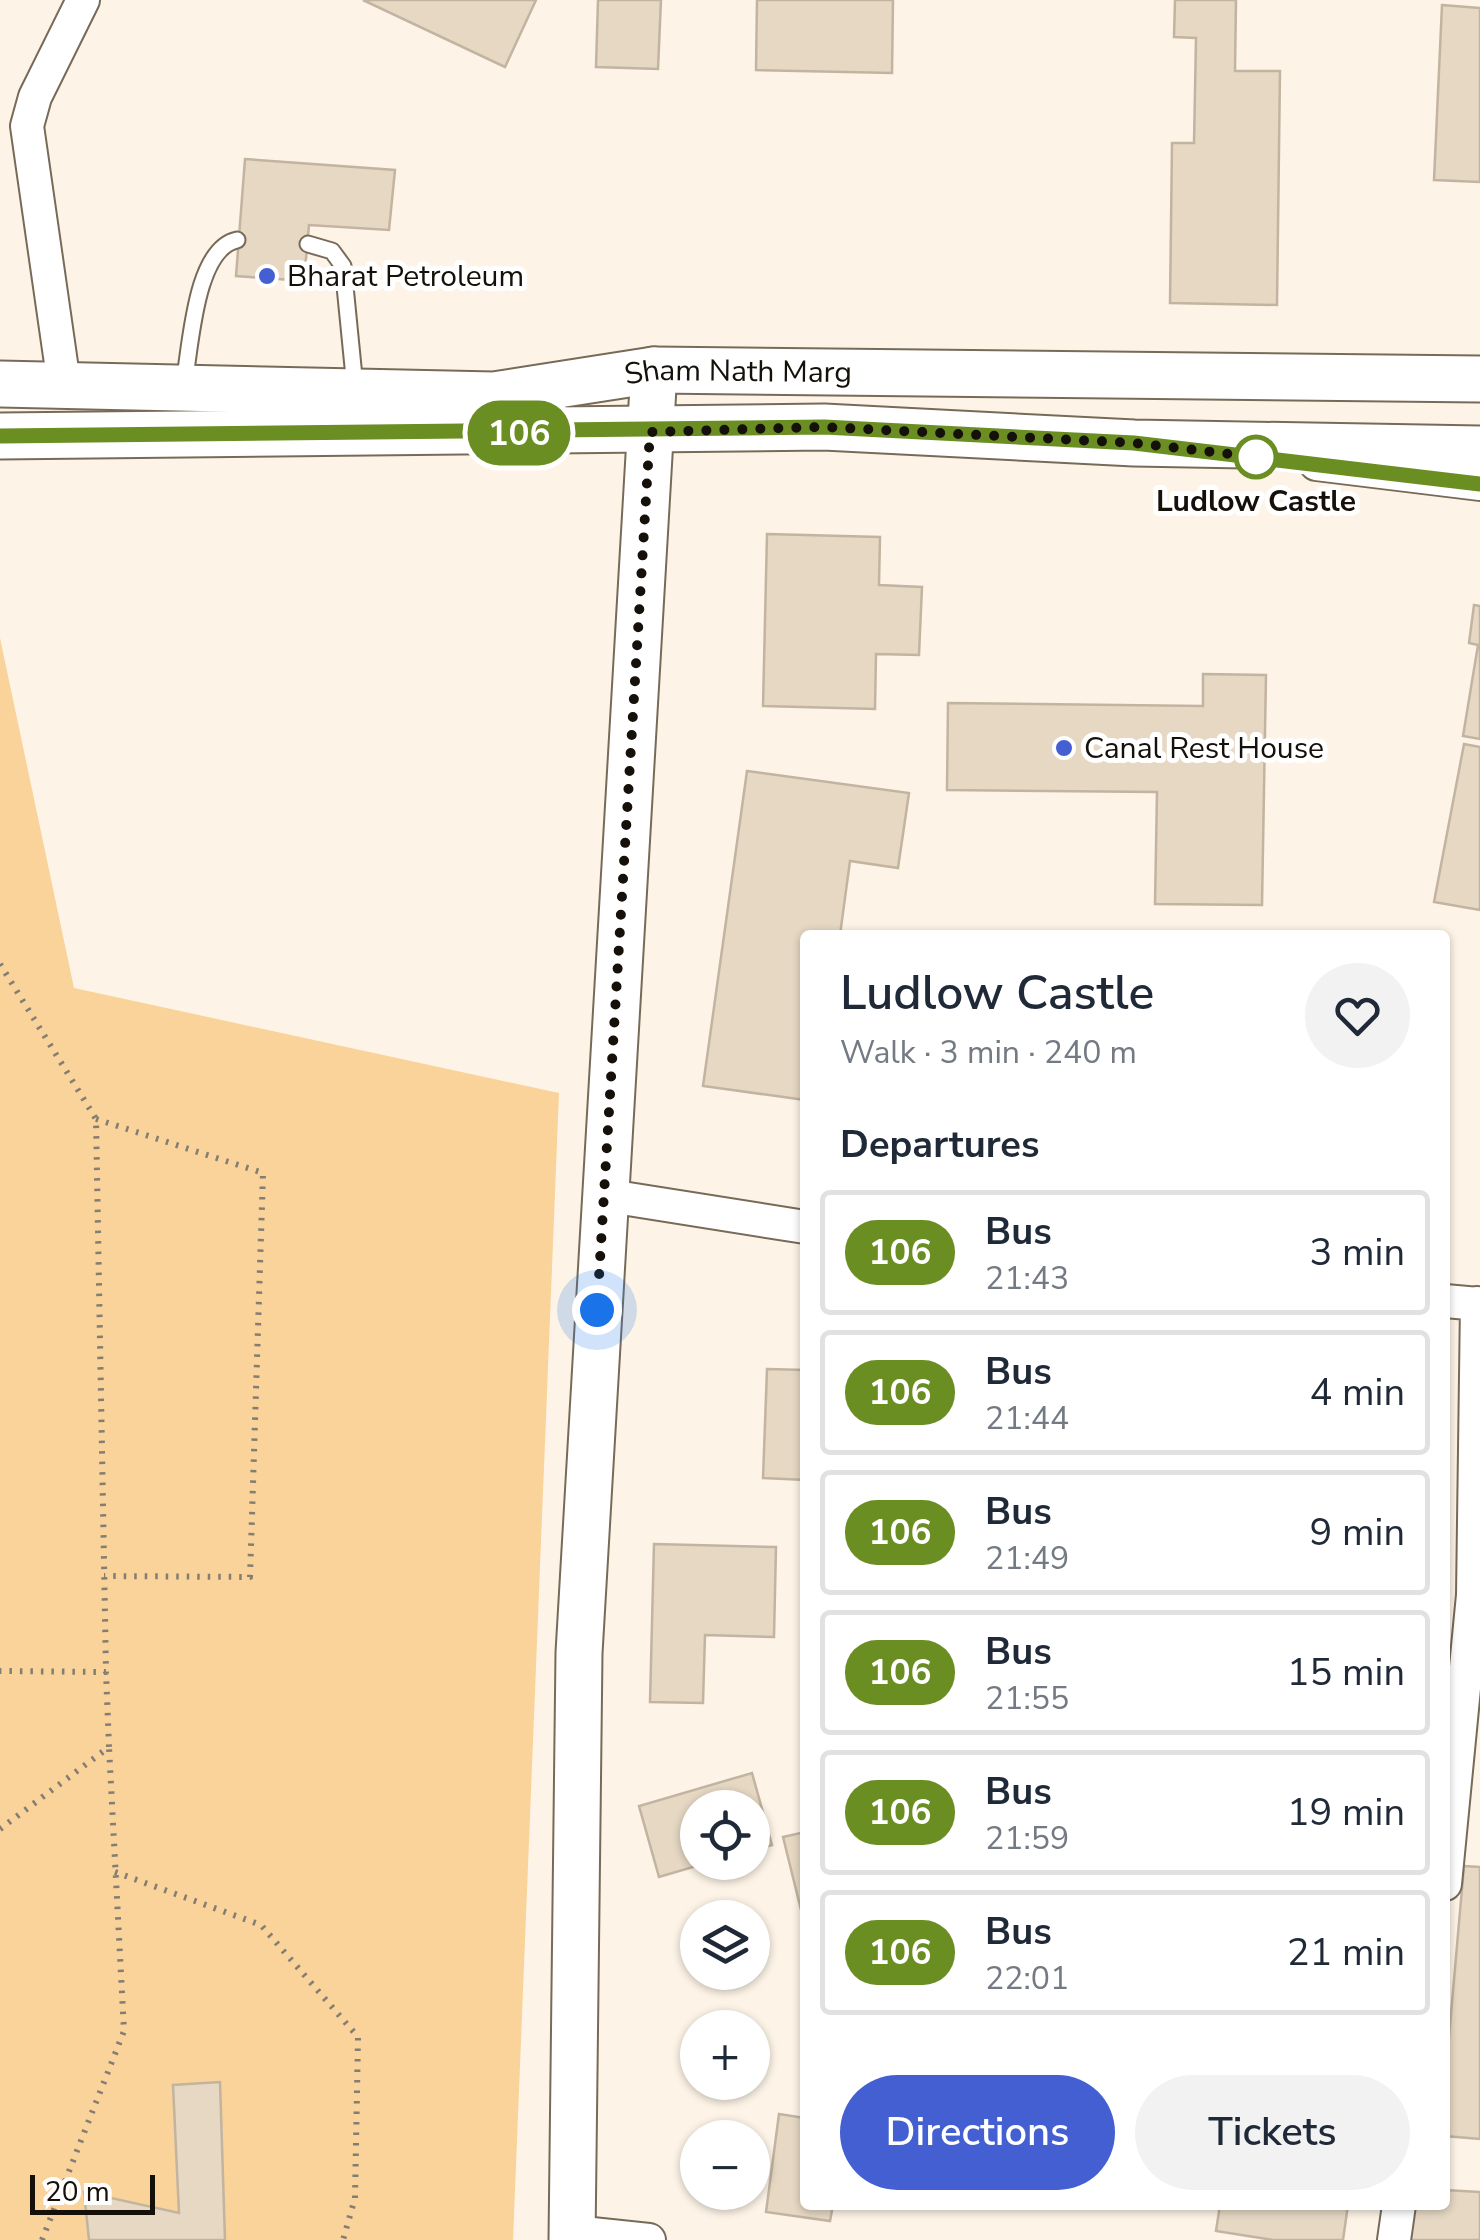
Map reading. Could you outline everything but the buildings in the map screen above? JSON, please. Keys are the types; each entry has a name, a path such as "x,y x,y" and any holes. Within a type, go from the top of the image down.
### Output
{"main road":[{"name":"Sham Nath Marg","path":"0,384 494,395 654,370 1480,379"},
{"path":"572,2236 579,1653 654,370"},
{"name":"Sham Nath Marg","path":"0,436 650,432 824,427 1134,443 1480,449"}],"street":[{"path":"64,384 27,126 35,96 84,0"},
{"path":"1134,443 1480,484"},
{"path":"603,1195 800,1226"},
{"path":"1450,1832 1473,1595 1467,1303"},
{"path":"1394,2240 1399,2210"},
{"path":"572,2236 649,2240"}],"lane":[{"path":"183,387 206,265 223,244 237,240"},
{"path":"308,244 332,251 343,266 356,392"}],"path":[{"path":"0,964 96,1119 106,1672 124,2031 42,2240"},
{"path":"96,1119 263,1173 250,1577 104,1576"},
{"path":"0,1670 106,1672"},
{"path":"0,1829 109,1747"},
{"path":"115,1872 261,1925 358,2038 355,2198 343,2240"}],"shaded area":[{"path":"0,638 74,988 559,1093 513,2240 0,2240"}],"bus line":[{"name":"106","path":"0,436 650,432 824,427 1134,443 1480,484"}],"place":[{"name":"Bharat Petroleum","path":"267,276"},
{"name":"Ludlow Castle","path":"1256,457"},
{"name":"Canal Rest House","path":"1064,748"}],"route":[{"path":"597,1310 650,432 824,427 1134,443 1256,457"}]}
